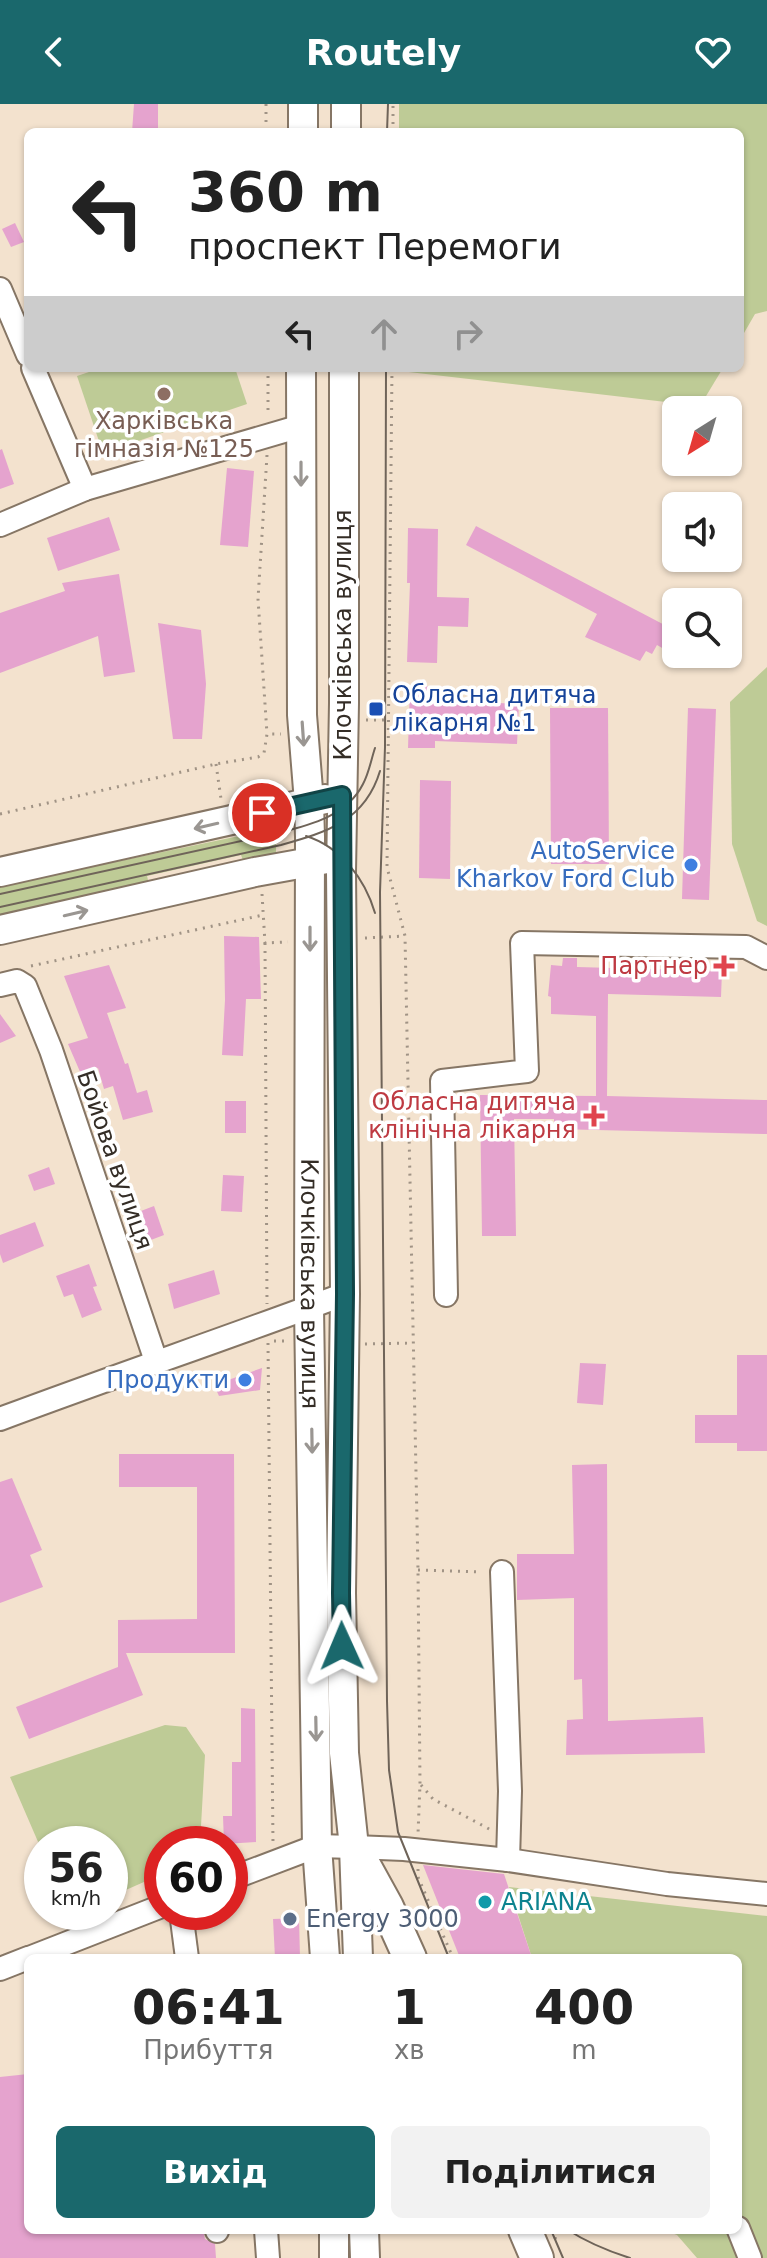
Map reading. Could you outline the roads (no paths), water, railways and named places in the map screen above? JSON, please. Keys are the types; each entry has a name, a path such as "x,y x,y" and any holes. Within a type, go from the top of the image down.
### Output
{"highway":[{"path":"354,1847 408,1954"}],"main road":[{"path":"303,104 303,128"},
{"path":"346,104 346,128"},
{"name":"Клочківська вулиця","path":"301,372 302,715 310,861 309,1307 317,1846 325,1954"},
{"name":"Клочківська вулиця","path":"344,372 342,857 345,1294 341,1593 344,1753 354,1847 358,1954"},
{"path":"0,872 342,795"},
{"path":"0,930 310,861 342,857"},
{"path":"334,2234 334,2258"},
{"path":"364,2234 365,2258"}],"street":[{"path":"0,289 24,346"},
{"path":"35,372 85,489"},
{"path":"0,525 85,489 301,426"},
{"path":"446,1295 442,1081 527,1071 522,943 746,947 767,958"},
{"name":"Бойова вулиця","path":"12,979 25,986 51,1050 156,1361"},
{"path":"0,1419 345,1294"},
{"path":"497,1572 510,1791 508,1850"},
{"path":"248,1872 317,1846 417,1851 508,1850 667,1884 767,1894"},
{"path":"43,1954 144,1913"},
{"path":"183,1930 186,1954"},
{"path":"0,1969 24,1961"},
{"path":"266,2234 268,2258"},
{"path":"740,2234 750,2258"}],"tram line":[{"path":"387,128 388,104"},
{"path":"386,372 385,747 380,892 389,1770 398,1832 447,1954"},
{"path":"0,894 278,833 326,818 356,795 367,775 375,748"},
{"path":"0,907 314,835 354,813 365,802 380,771"},
{"path":"306,836 330,848 350,866 365,888 375,913"},
{"path":"553,2234 563,2258"},
{"path":"575,2234 630,2258"}],"place":[{"name":"Харківська гімназія №125","path":"164,394"},
{"name":"Обласна дитяча лікарня №1","path":"376,709"},
{"name":"AutoService Kharkov Ford Club","path":"691,865"},
{"name":"Партнер","path":"724,966"},
{"name":"Обласна дитяча клінічна лікарня","path":"594,1116"},
{"name":"Продукти","path":"245,1380"},
{"name":"ARIANA","path":"485,1902"},
{"name":"Energy 3000","path":"290,1919"}]}
